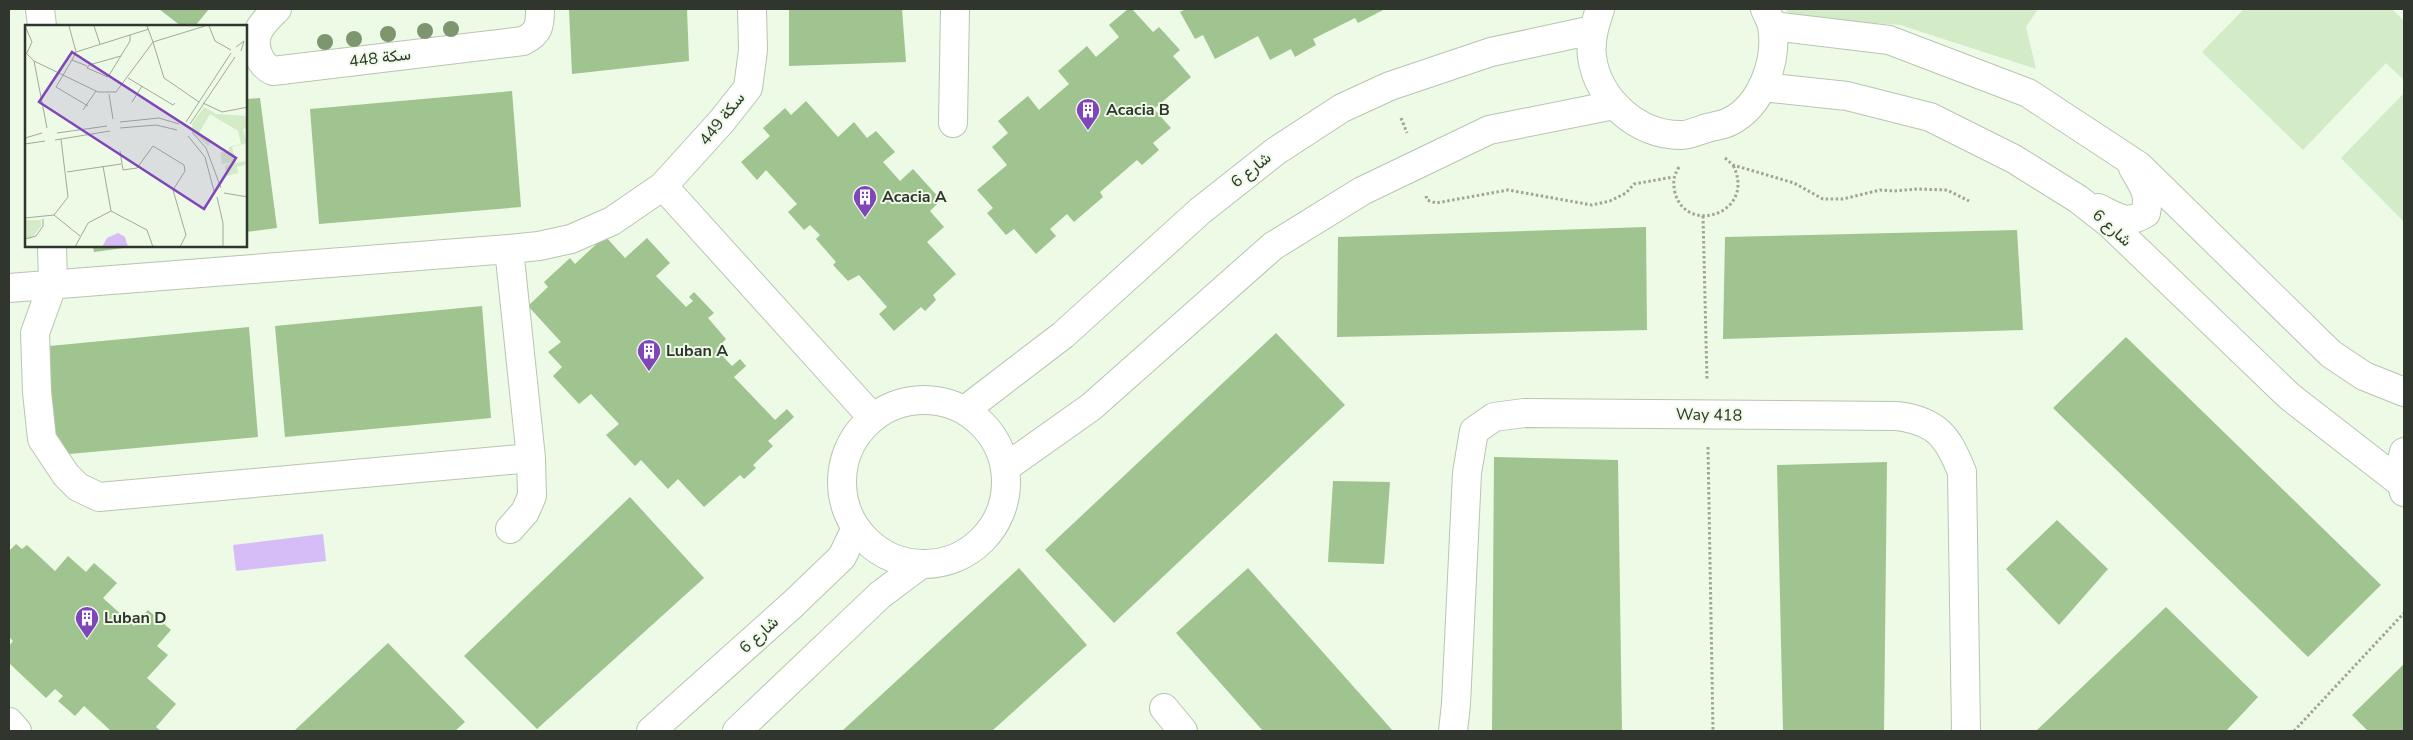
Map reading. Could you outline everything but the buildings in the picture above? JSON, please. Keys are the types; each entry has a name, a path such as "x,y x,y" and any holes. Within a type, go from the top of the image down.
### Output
{"street":[{"path":"40,9 42,25"},
{"name":"سكة 448","path":"277,9 260,28 251,52 268,69 273,71 524,41 535,35 540,24 540,9"},
{"name":"سكة 449","path":"9,288 509,249 540,246 571,239 612,221 663,186 721,122 748,88 753,50 752,9"},
{"path":"953,123 955,9"},
{"path":"1596,20 1592,57 1599,82 1614,105 1634,121 1657,132 1683,135 1730,122 1748,107 1762,87 1772,58 1768,17 1889,40 2028,93 2139,166 2332,354 2364,376 2404,392"},
{"name":"شارع 6","path":"965,410 1063,335 1200,211 1276,151 1342,108 1390,86 1491,52 1596,20"},
{"name":"شارع 6","path":"1762,87 1847,96 1930,117 2014,159 2078,199 2110,224 2289,396 2402,488"},
{"path":"1005,468 1091,407 1273,246 1362,191 1489,130 1614,105"},
{"path":"2078,199 2126,221 2137,219 2146,213 2148,200 2145,188 2126,158"},
{"path":"663,186 872,417"},
{"path":"52,248 53,284 35,333 37,392 42,439 66,475 78,487 99,497 531,458"},
{"path":"509,249 531,458 532,496 525,512 510,529"},
{"path":"918,399 942,401 965,410 984,425 998,445 1005,468 1006,492 1000,515 986,536 968,552 944,562 920,565 895,560 873,548 855,530 844,508 840,483 844,458 855,435 872,417 894,405 918,399"},
{"name":"Way 418","path":"1453,731 1456,704 1467,473 1474,431 1494,417 1524,413 1897,416 1918,419 1938,431 1953,449 1962,472 1966,731"},
{"path":"2402,488 2401,463 2404,452"},
{"name":"شارع 6","path":"651,731 792,605 842,557 855,530"},
{"path":"737,731 880,595 920,565"},
{"path":"1164,708 1183,731"},
{"path":"9,722 16,731"}],"path":[{"path":"1390,86 1418,164 1428,200 1436,203 1508,190 1592,205 1610,201 1626,193 1634,184 1673,177 1683,163"},
{"path":"1673,177 1677,198 1683,207 1692,213 1702,216 1724,212 1731,205 1739,185 1738,174 1733,165 1721,155"},
{"path":"1733,165 1794,183 1823,199 1844,199 1880,190 1894,192 1917,189 1947,190 1969,201"},
{"path":"1702,216 1713,731"},
{"path":"2294,731 2404,613"}],"green space":[{"path":"1785,9 2038,9 2026,27 2036,69 1900,25 1793,17"},
{"path":"2244,9 2392,9 2404,21 2404,80 2386,63 2303,150 2202,52"},
{"path":"2404,93 2404,222 2341,158"}],"shaded area":[{"path":"323,534 326,561 236,571 233,545"}],"place":[{"name":"Acacia B","path":"1088,131"},
{"name":"Acacia A","path":"865,218"},
{"name":"Luban A","path":"649,372"},
{"name":"Luban D","path":"87,639"}]}
